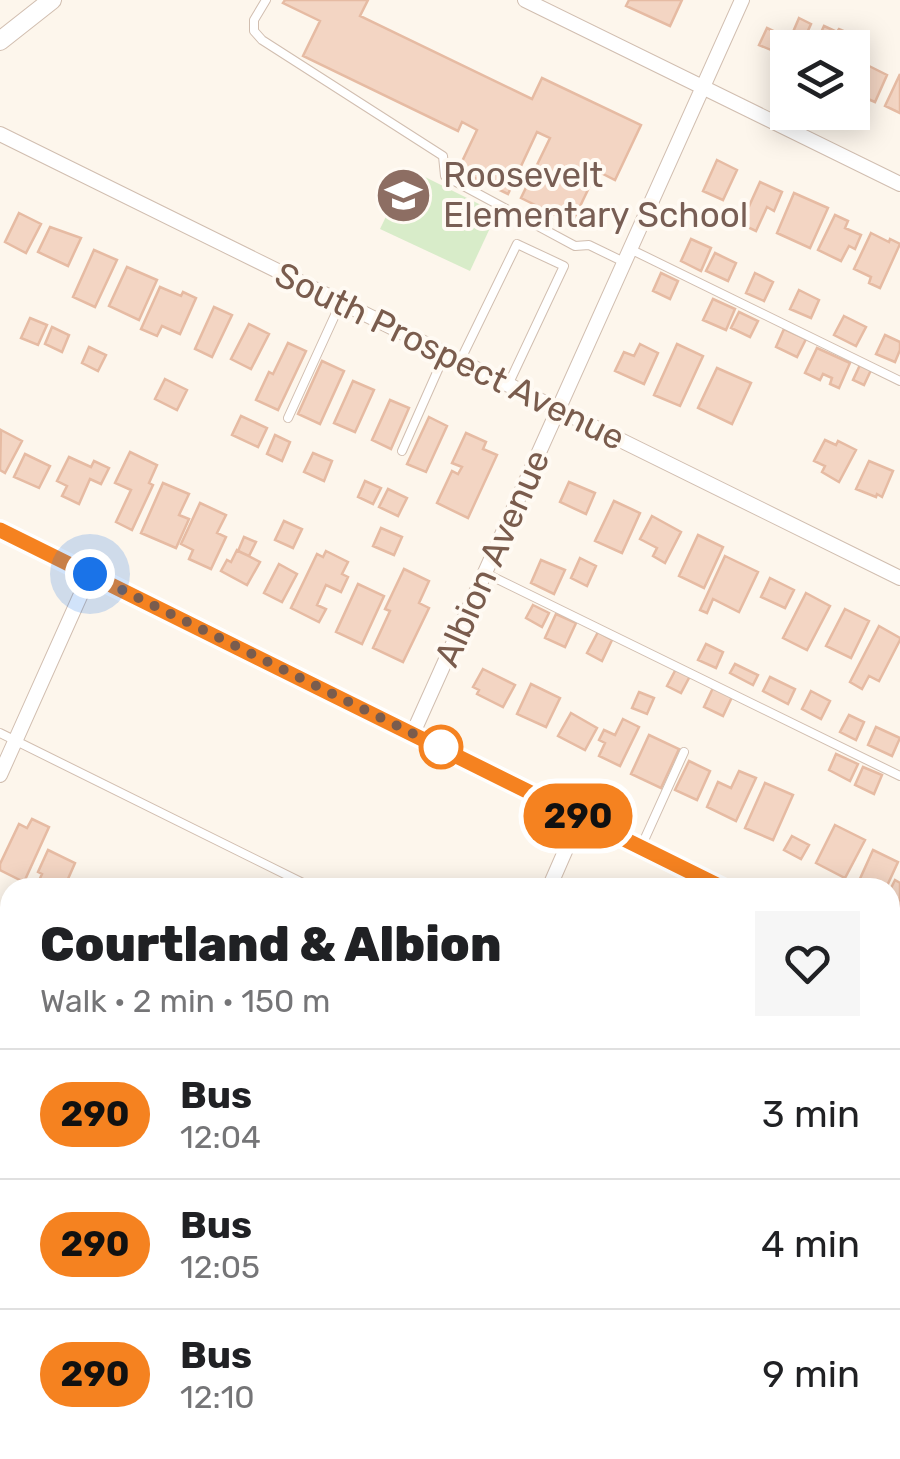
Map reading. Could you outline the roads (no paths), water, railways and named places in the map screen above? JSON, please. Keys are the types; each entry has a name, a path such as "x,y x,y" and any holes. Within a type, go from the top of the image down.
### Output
{"street":[{"path":"0,41 52,0"},
{"path":"525,0 900,184"},
{"name":"Albion Avenue","path":"413,733 742,0"},
{"name":"South Prospect Avenue","path":"1,137 900,578"},
{"path":"0,530 703,878"},
{"path":"0,775 90,574"},
{"path":"553,878 580,818"}],"lane":[{"path":"266,0 254,20 254,31 262,40 443,156 445,176 575,246 627,256 900,381"},
{"path":"460,361 517,244 564,266 508,385"},
{"path":"288,418 341,302"},
{"path":"402,452 444,354"},
{"path":"485,572 900,776"},
{"path":"0,732 293,878"},
{"path":"641,847 684,752"}],"place":[{"name":"Roosevelt Elementary School","path":"404,195"}]}
